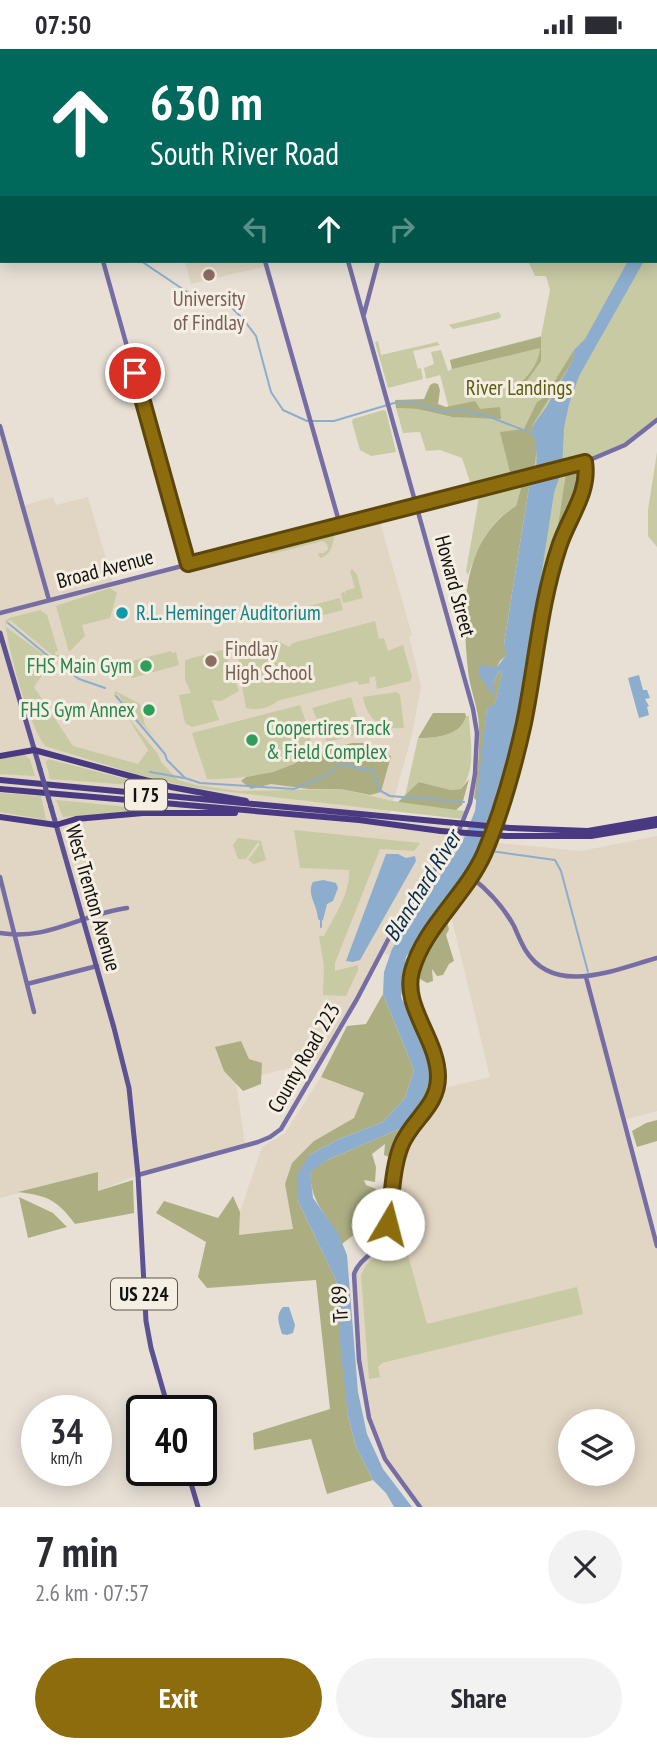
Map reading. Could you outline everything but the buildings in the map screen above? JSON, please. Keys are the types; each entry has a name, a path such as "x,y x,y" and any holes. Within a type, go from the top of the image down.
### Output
{"highway":[{"path":"0,756 34,750 171,786 293,808"},
{"name":"I 75","path":"0,779 510,828 588,831 657,820"},
{"name":"I 75","path":"0,789 272,812 506,836 592,836 657,825"},
{"path":"0,817 56,825 76,819 143,813 272,812"}],"main road":[{"name":"West Trenton Avenue","path":"0,633 97,966 129,1088 138,1175"},
{"name":"US 224","path":"138,1175 146,1321 165,1395"},
{"path":"192,1486 198,1507"}],"street":[{"path":"104,263 188,564"},
{"path":"266,263 340,525"},
{"name":"Howard Street","path":"349,263 473,709 477,743 473,790 464,819 445,855 407,909"},
{"path":"364,316 377,263"},
{"name":"Broad Avenue","path":"0,613 585,462 625,445 657,420"},
{"path":"0,426 49,600"},
{"name":"Tr 89","path":"420,1507 385,1459 369,1418 359,1360 353,1280 357,1267 384,1237 401,1147 425,1112 436,1090 438,1075 435,1060 429,1037 411,999 409,981 419,952 483,856 502,809 524,722 544,605 559,544 584,487 587,474 585,462"},
{"path":"0,877 34,1012"},
{"path":"471,877 505,911 524,949 535,962 558,975 586,977 657,958"},
{"path":"0,933 41,933 127,908"},
{"name":"County Road 223","path":"138,1175 258,1142 279,1131 407,909"},
{"path":"27,984 97,966"},
{"path":"586,977 657,1246"}],"shaded area":[{"name":"University of Findlay","path":"186,263 266,263 267,266 191,284"},
{"path":"0,426 22,506 53,497 56,505 88,497 113,583 378,515 412,635 409,636 421,686 412,735 389,817 476,825 397,959 382,952 322,1059 236,1082 245,1145 138,1175 98,1191 98,1172 0,1198"},
{"path":"657,836 657,1111 624,1120 657,1244 657,1507 420,1507 394,1473 374,1433 362,1384 354,1274 382,1242 388,1224 403,1142 436,1090 490,1077 449,907 483,856 489,842 581,851"},
{"path":"321,1077 364,1093 354,1118 314,1141 285,1184 293,1229 238,1235 240,1212 262,1147 285,1133"}],"green space":[{"name":"River Landings","path":"529,263 657,263 657,419 625,445 585,462 585,487 560,544 549,582 529,578 543,474 473,491 462,458 440,450 426,451 420,432 403,433 396,408 417,409 451,417 440,375 426,379 424,368 434,364 431,352 441,350 448,371 452,369 450,360 541,336 550,290 546,276 535,276"},
{"path":"499,312 501,317 498,319 453,329 449,325"},
{"name":"River Landings","path":"541,337 541,361 518,393 514,388 532,371 540,348 452,369 450,360"},
{"path":"378,341 381,355 437,342 440,345 413,351 423,379 388,388 375,342"},
{"path":"574,350 573,360 532,426 537,446 534,471 511,476 500,432 524,429 537,402 544,398"},
{"path":"438,384 440,390 438,404 446,407 475,401 480,409 500,407 501,419 452,417 417,409 396,408 395,400 424,399 430,385"},
{"path":"386,411 396,452 371,456 360,450 352,422 353,419"},
{"path":"657,452 657,547 648,536 648,510"},
{"path":"579,471 583,475 560,534 557,533 566,473"},
{"path":"530,481 504,644 508,654 497,667 487,667 493,695 493,683 499,671 502,673 495,705 487,708 478,802 474,798 479,755 479,722 469,678 465,625 469,579 484,538 498,521 516,506 522,484"},
{"path":"522,484 516,506 491,527 468,575 466,571 479,497"},
{"path":"335,534 332,546 324,557 320,558 318,553 324,553 328,549 323,541 272,554 268,552"},
{"path":"352,569 357,575 363,598 343,603 341,593 344,592 346,596 345,591 355,588 350,571"},
{"path":"110,588 117,593 110,618 82,625 85,636 69,652 56,606"},
{"path":"340,598 343,610 312,618 309,606"},
{"path":"40,610 47,615 59,659 49,671 45,671 34,687 73,746 138,764 148,750 126,715 178,780 238,791 341,789 392,801 465,811 461,819 196,788 152,779 45,746 32,721 14,667 7,634 5,621","holes":["10,620 56,659 54,662 6,627"]},
{"path":"375,621 379,639 384,638 388,651 403,645 412,677 410,681 377,689 375,676 369,678 370,683 359,685 357,681 277,701 263,708 246,708 242,685 244,682 236,650 276,640 289,647 293,643"},
{"path":"222,650 239,691 221,701 212,700 219,720 192,727 185,723 179,695 191,693 185,680 185,660"},
{"name":"FHS Main Gym","path":"176,652 179,665 132,678 128,662"},
{"path":"115,691 140,704 145,725 155,737 129,711 118,694 114,696"},
{"path":"396,692 400,695 404,728 389,727 377,722 368,712 363,697"},
{"path":"351,697 362,733 327,742 312,708"},
{"name":"Coopertires Track & Field Complex","path":"300,705 311,743 306,757 296,764 265,774 207,779 192,733"},
{"path":"433,713 465,713 466,716 459,728 447,735 418,738"},
{"path":"466,716 469,716 471,763 461,789 451,790 419,782 405,796 418,738 447,735 459,728"},
{"path":"352,743 363,743 391,756 381,792 370,795 341,789 309,789 271,784 251,789 241,781 246,777 273,772 294,764 308,755"},
{"path":"24,755 30,759 35,776 0,774 0,759"},
{"path":"48,759 141,783 172,788 50,779 46,762"},
{"path":"469,779 462,805 456,810 398,802 419,782 451,790 461,789"},
{"path":"0,793 41,796 46,820 0,812"},
{"path":"56,800 159,810 63,817"},
{"path":"294,830 420,843 414,851 380,849 335,963 335,971 358,965 346,996 323,995 324,966 319,936 324,936 341,904 349,870 300,868"},
{"path":"238,838 261,841 266,860 254,864 248,860 260,844 258,842 246,859 238,859 233,845"},
{"path":"446,919 449,929 446,935 454,961 443,975 437,976 432,969 433,981 427,983 415,976 421,956 424,957 431,948 429,945 437,938 436,934"},
{"path":"383,994 414,1070 405,1098 383,1122 339,1139 309,1155 297,1199 336,1280 348,1415 356,1447 373,1480 327,1494 311,1439 254,1450 253,1433 330,1409 316,1280 207,1288 198,1277 206,1242 156,1213 164,1201 218,1218 233,1196 240,1212 239,1235 293,1229 285,1184 292,1163 314,1141 354,1118 364,1093 321,1077 347,1026 366,1024"},
{"path":"417,1029 421,1029 435,1071 430,1095 398,1147 394,1159 384,1155 385,1144 372,1154 376,1167 375,1182 364,1180 366,1185 376,1189 366,1204 371,1221 342,1244 317,1202 310,1171 327,1160 404,1127 433,1070"},
{"path":"241,1041 249,1059 262,1063 261,1084 243,1091 224,1071 215,1047"},
{"path":"657,1120 657,1141 637,1147 632,1131"},
{"path":"98,1172 98,1191 133,1180 134,1213 75,1224 51,1200 18,1192"},
{"path":"19,1197 53,1213 67,1227 28,1238"},
{"path":"397,1215 427,1324 577,1287 583,1314 382,1363 378,1367 380,1377 369,1379 361,1275 366,1265 388,1247"}],"water":[{"name":"Blanchard River","path":"627,263 643,263 579,376 569,404 564,428 562,469 554,493 522,699 498,803 480,850 464,877 406,957 401,997 433,1070 419,1108 404,1127 327,1160 310,1172 313,1198 338,1233 347,1255 358,1392 367,1434 383,1469 412,1507 394,1507 386,1493 373,1480 356,1447 348,1415 336,1280 297,1199 297,1175 309,1155 339,1139 383,1122 405,1098 414,1070 383,994 384,972 392,949 462,843 475,811 487,708 495,704 502,673 499,671 493,683 493,696 478,673 481,664 497,667 507,654 504,644 530,481 537,462 532,427 573,360 574,350 585,339"},
{"path":"639,675 643,690 647,690 650,698 645,699 649,706 649,715 639,718 628,678"},
{"path":"386,854 398,854 406,858 415,856 416,861 360,960 346,961"},
{"path":"323,880 336,883 338,888 333,901 327,904 321,921 318,919 311,887 313,882"},
{"path":"283,1307 289,1307 295,1325 293,1333 287,1335 282,1334 278,1320"}],"waterway":[{"path":"144,263 190,294 222,298 256,336 271,392 283,410 307,421 334,421 394,403 412,402 444,412 462,410 490,417 536,435"},
{"path":"8,623 53,660"},
{"path":"65,669 79,679 105,688"},
{"path":"116,696 165,754 167,760 185,778 200,783 294,789 347,764 359,769 373,769 379,790 390,796 464,802"},
{"path":"150,772 184,778"},
{"path":"491,851 555,860 561,871 588,972"},
{"path":"321,921 321,927"}],"place":[{"name":"University of Findlay","path":"209,275"},
{"name":"R.L. Heminger Auditorium","path":"122,613"},
{"name":"Findlay High School","path":"211,661"},
{"name":"FHS Main Gym","path":"146,666"},
{"name":"FHS Gym Annex","path":"149,710"},
{"name":"Coopertires Track & Field Complex","path":"252,740"}],"route":[{"path":"135,373 188,564 585,462 587,474 584,487 559,544 544,605 524,722 500,815 477,868 426,940 409,981 411,999 429,1037 438,1082 431,1103 404,1139 398,1155 388,1224"}]}
